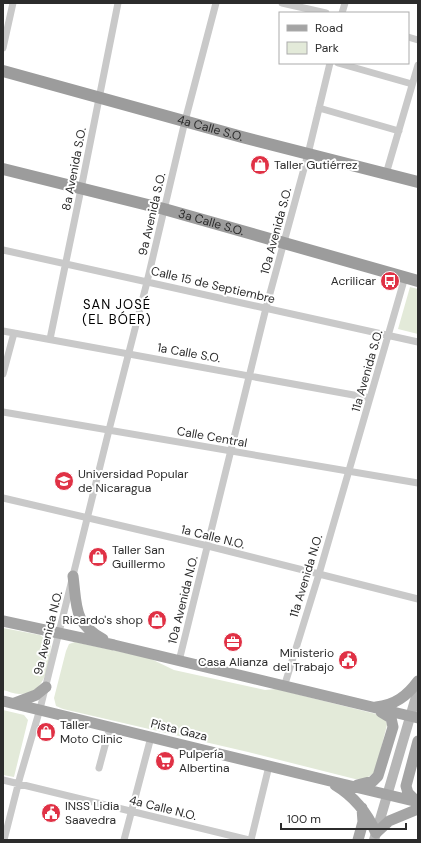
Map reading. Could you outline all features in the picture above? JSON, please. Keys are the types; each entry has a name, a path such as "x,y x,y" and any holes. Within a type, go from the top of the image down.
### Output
{"highway":[{"name":"4a Calle S.O.","path":"3,71 308,154 418,182"},
{"name":"3a Calle S.O.","path":"3,169 164,209 418,281"}],"main road":[{"path":"73,576 79,617 90,631 114,645"},
{"path":"3,621 114,645 414,718"},
{"path":"371,707 392,704 410,692 418,681"},
{"path":"8,702 36,695 46,687"},
{"path":"375,837 414,718 418,690"},
{"name":"Pista Gaza","path":"8,702 349,786 388,794 417,804"},
{"path":"349,786 366,784 373,781 378,776 392,726 391,718 371,707"},
{"path":"375,837 389,821 417,804 408,793 406,786 418,741"},
{"path":"330,781 347,792 362,807 370,819 375,837"},
{"path":"358,840 363,822 362,807"}],"street":[{"path":"3,48 13,3"},
{"name":"8a Avenida S.O.","path":"50,339 118,3"},
{"name":"9a Avenida S.O.","path":"109,430 147,282 185,121 216,3"},
{"path":"282,3 322,12"},
{"name":"10a Avenida S.O.","path":"232,452 266,308 308,154 330,64"},
{"path":"342,64 412,84"},
{"path":"386,174 418,65"},
{"path":"319,108 399,131"},
{"name":"Calle 15 de Septiembre","path":"3,250 418,342"},
{"name":"11a Avenida S.O.","path":"349,472 405,278"},
{"name":"1a Calle S.O.","path":"3,330 370,398"},
{"path":"3,374 14,333"},
{"name":"Calle Central","path":"3,412 418,483"},
{"name":"9a Avenida N.O.","path":"4,840 18,784 46,687 109,430"},
{"name":"10a Avenida N.O.","path":"179,661 232,452"},
{"name":"11a Avenida N.O.","path":"284,687 349,472"},
{"name":"1a Calle N.O.","path":"3,498 208,546 418,599"},
{"path":"99,768 110,727"},
{"path":"124,840 150,737"},
{"path":"250,840 269,766"},
{"name":"4a Calle N.O.","path":"3,780 250,840"}],"green space":[{"path":"410,287 418,289 418,334 398,329"},
{"path":"3,628 40,635 51,644 49,661 44,677 35,689 28,693 17,694 3,690"},
{"path":"75,642 149,658 174,670 265,690 276,689 380,715 385,718 387,725 375,772 368,777 355,779 248,752 63,709 56,706 54,698 66,651 69,644"},
{"path":"3,710 24,715 28,720 14,777 3,775"}],"place":[{"name":"Taller Gutiérrez","path":"260,165"},
{"name":"Acrilicar","path":"390,281"},
{"name":"Universidad Popular de Nicaragua","path":"64,481"},
{"name":"Taller San Guillermo","path":"98,557"},
{"name":"Ricardo's shop","path":"157,620"},
{"name":"Casa Alianza","path":"233,642"},
{"name":"Ministerio del Trabajo","path":"348,660"},
{"name":"Taller Moto Clinic","path":"46,732"},
{"name":"Pulpería Albertina","path":"165,761"},
{"name":"INSS Lidia Saavedra","path":"51,813"}],"district":[{"name":"SAN JOSÉ (EL BÓER)","path":"117,312"}]}
